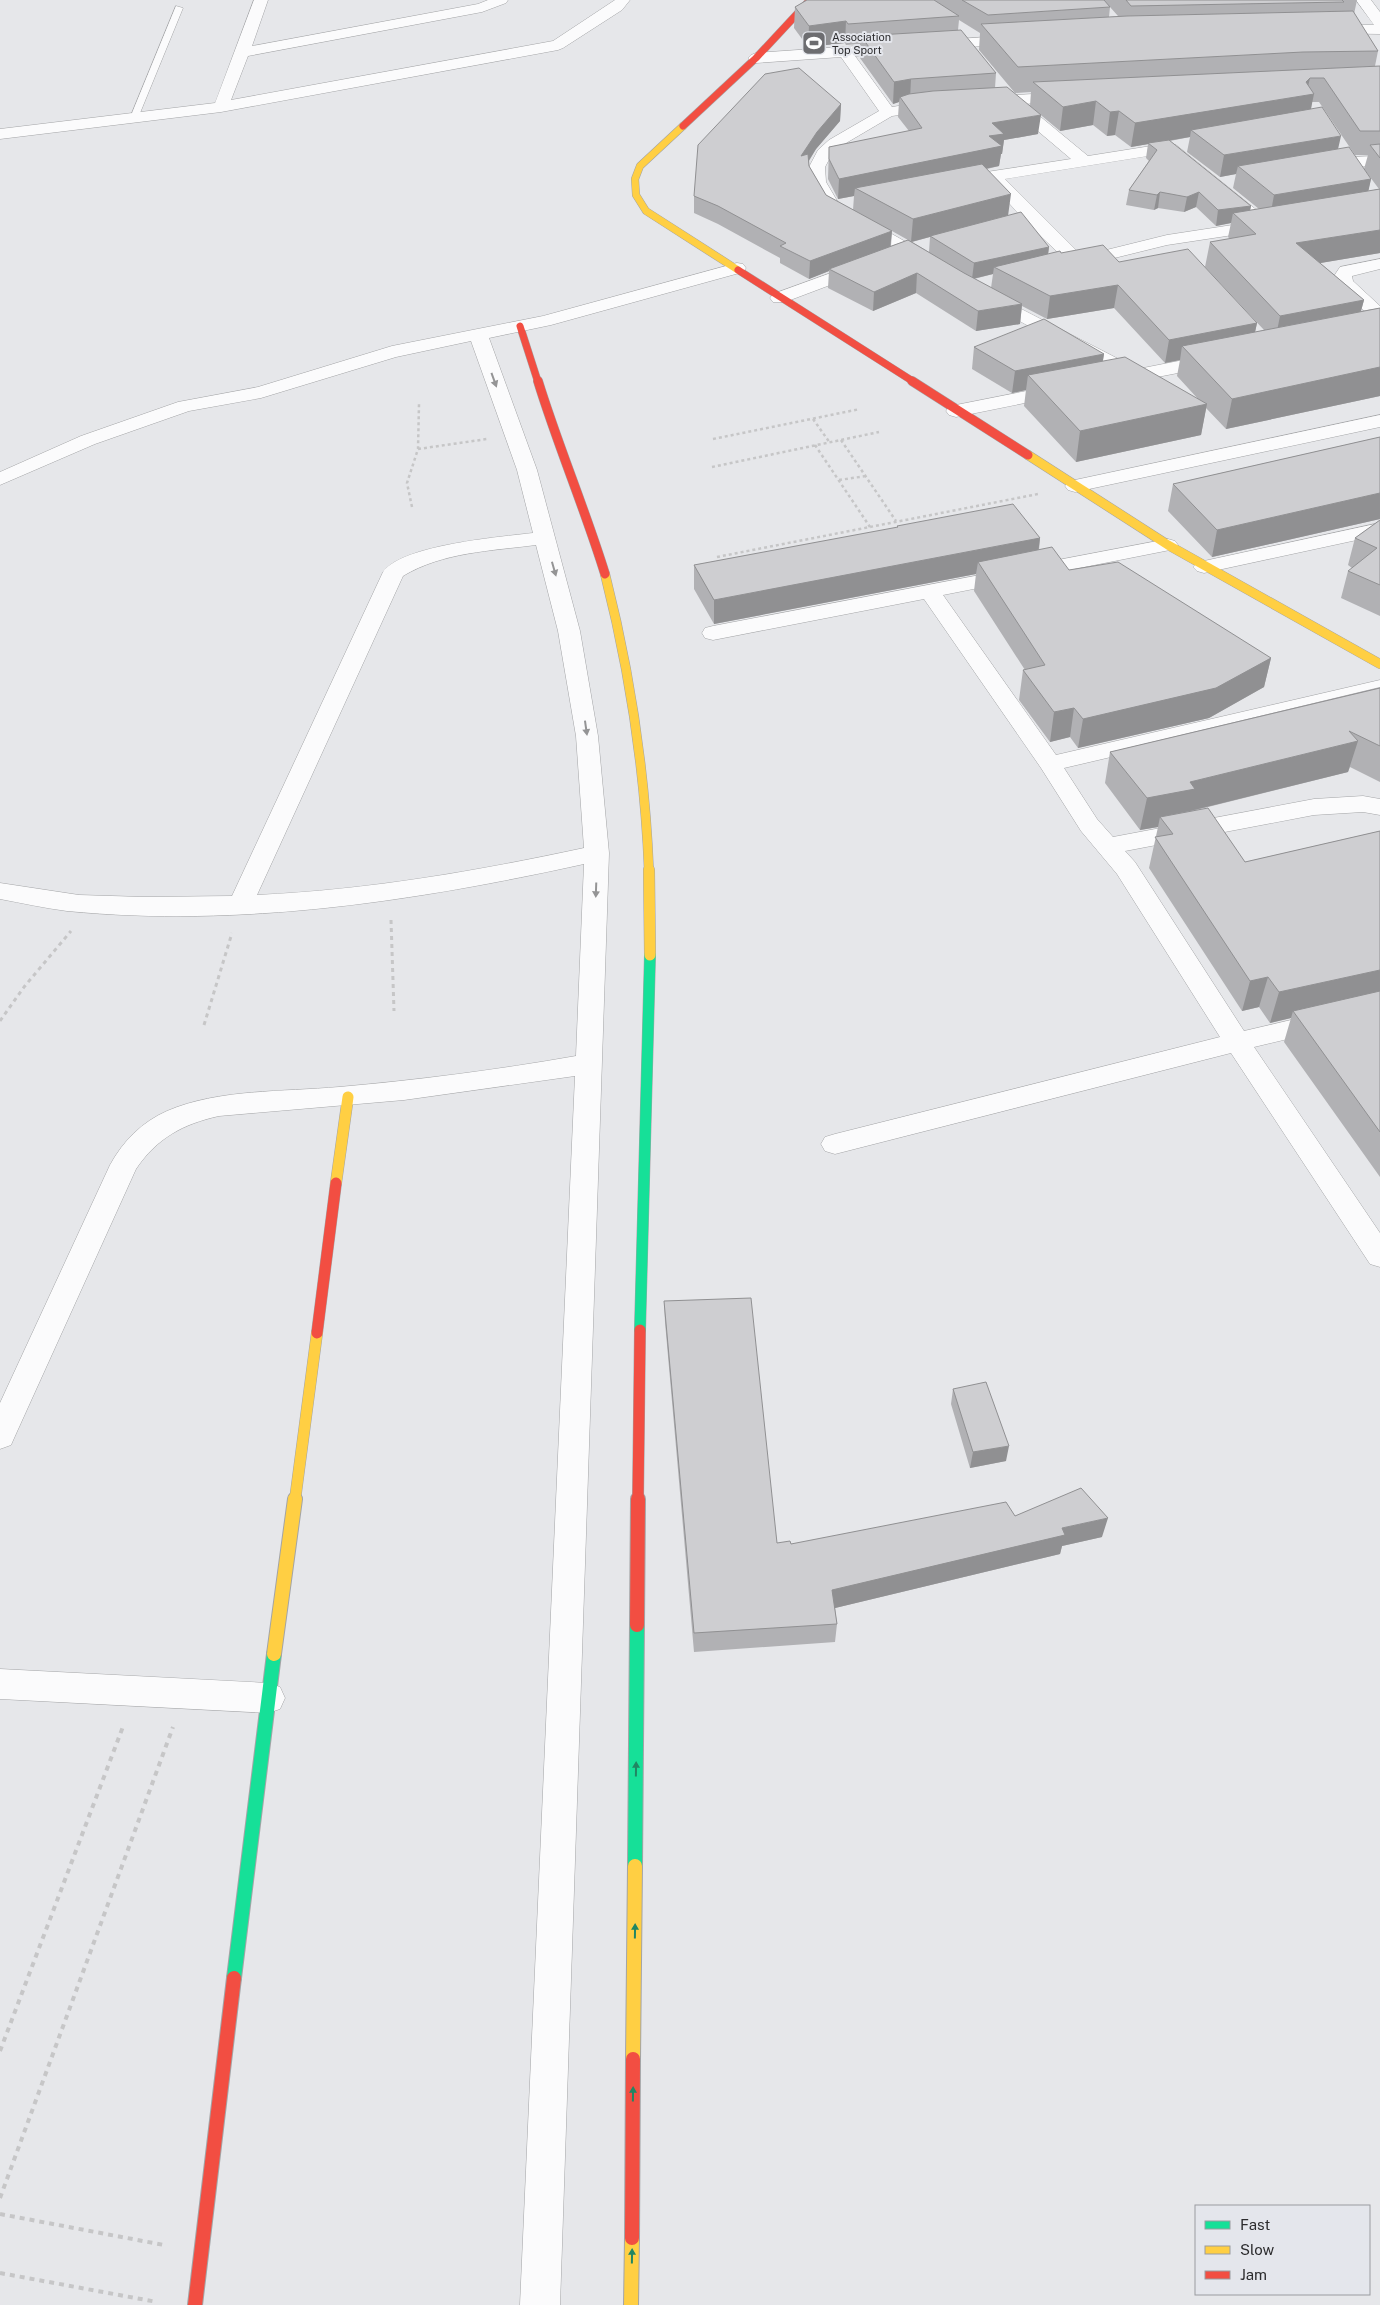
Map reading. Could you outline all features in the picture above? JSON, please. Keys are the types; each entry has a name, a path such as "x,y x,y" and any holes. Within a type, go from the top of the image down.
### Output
{"street":[{"path":"222,107 261,0"},
{"path":"242,52 482,8 501,0"},
{"path":"0,134 222,107 558,45 618,7 624,0"},
{"path":"810,0 756,58 640,166 633,184 634,193 646,211 737,268 778,298 1168,545 1204,567 1380,664"},
{"path":"1363,0 1380,22"},
{"path":"957,28 980,42"},
{"path":"1311,30 1380,29"},
{"path":"756,58 1028,40"},
{"path":"963,43 975,58"},
{"path":"845,52 888,112"},
{"path":"998,86 1010,100 1083,160"},
{"path":"946,273 832,207 818,182 817,167 824,154 835,143 888,112 910,108 1080,96"},
{"path":"974,180 1083,160 1189,145"},
{"path":"1337,146 1359,177"},
{"path":"1170,148 1266,225"},
{"path":"1301,170 1348,162 1380,161"},
{"path":"993,176 1031,217 1078,262"},
{"path":"1217,184 1236,181"},
{"path":"832,207 861,202"},
{"path":"1012,222 1031,217"},
{"path":"1060,266 1167,240 1285,222"},
{"path":"1167,240 1181,255"},
{"path":"778,298 909,250 928,245"},
{"path":"1377,325 1345,283 1343,276 1346,271 1354,268 1380,264"},
{"path":"0,479 88,440 185,406 261,392 392,352 520,326 737,268"},
{"path":"996,281 978,288 1135,375"},
{"path":"520,326 554,430 586,512 614,610 626,667 638,742 646,824 650,910 641,1281 631,2305"},
{"path":"478,334 527,470 569,631 579,682 593,792 597,853 540,2305"},
{"path":"1097,382 1231,357"},
{"path":"956,411 1078,386"},
{"path":"1075,486 1380,421"},
{"path":"1204,567 1380,529"},
{"path":"241,904 394,572 404,565 433,555 545,537"},
{"path":"713,633 1168,545"},
{"path":"929,591 1050,764 1089,825 1126,868 1237,1042 1380,1256"},
{"path":"1050,764 1380,687"},
{"path":"1109,846 1314,807 1363,804 1380,807"},
{"path":"0,891 94,904 241,904 390,892 512,872 597,853"},
{"path":"835,1144 1237,1042 1380,1008"},
{"path":"0,1436 124,1165 135,1147 151,1132 171,1119 194,1111 219,1106 348,1097 470,1084 588,1064"},
{"path":"195,2305 268,1698 348,1097"},
{"path":"0,1684 268,1698"}],"lane":[{"path":"134,118 179,8"}],"path":[{"path":"412,507 408,483 418,449 419,404"},
{"path":"713,439 860,409"},
{"path":"813,419 830,442"},
{"path":"712,467 879,432"},
{"path":"418,449 514,435"},
{"path":"841,440 896,521"},
{"path":"815,446 870,526"},
{"path":"839,480 866,476"},
{"path":"717,557 1075,486"},
{"path":"390,892 394,1011"},
{"path":"0,1021 49,955 94,904"},
{"path":"204,1025 241,904"},
{"path":"0,2051 137,1691"},
{"path":"0,2198 185,1694"},
{"path":"0,2214 202,2252"},
{"path":"0,2273 166,2303"}],"building":[{"path":"807,0 934,0 959,16 848,24 846,21 809,26 795,7"},
{"path":"962,0 1104,0 1110,7 988,15"},
{"path":"1126,0 1342,0 1344,2 1131,6"},
{"path":"1353,11 1378,51 1303,52 1018,67 981,24 1127,16"},
{"path":"961,30 996,73 894,82 861,36"},
{"path":"1380,66 1380,131 1360,131 1324,78 1310,78 1306,82 1314,94 1135,123 1119,111 1110,112 1096,101 1063,107 1033,82"},
{"path":"799,68 841,104 817,132 801,156 808,154 809,166 826,195 892,231 810,261 780,246 786,243 718,206 694,196 698,145 765,74"},
{"path":"1007,87 1041,115 992,123 1004,134 989,136 1002,146 839,179 829,159 829,147 922,128 900,97 933,91"},
{"path":"1322,107 1341,136 1224,155 1191,130"},
{"path":"1169,140 1251,206 1218,210 1199,192 1187,197 1160,192 1157,195 1129,190 1157,150 1148,143"},
{"path":"1380,144 1380,158 1370,145"},
{"path":"1349,147 1371,179 1274,195 1238,166"},
{"path":"982,164 1011,194 913,219 855,188"},
{"path":"1380,189 1380,230 1296,243 1364,300 1280,316 1210,242 1256,234 1233,213"},
{"path":"1021,212 1049,247 974,263 930,236"},
{"path":"908,240 1022,304 978,311 917,273 874,292 829,269"},
{"path":"1103,245 1119,262 1188,249 1257,323 1169,340 1118,285 1050,296 994,267 1060,251 1061,253"},
{"path":"1380,308 1380,367 1232,399 1182,346"},
{"path":"1044,319 1104,354 1015,371 974,347"},
{"path":"1125,357 1207,404 1080,431 1028,375"},
{"path":"1380,437 1380,493 1217,530 1173,484"},
{"path":"1013,504 1040,538 714,600 694,565 898,527"},
{"path":"1380,520 1380,585 1348,571 1377,548 1355,538"},
{"path":"1052,547 1069,570 1118,562 1271,658 1216,688 1083,719 1074,708 1054,712 1023,670 1045,665 978,562"},
{"path":"1380,688 1380,746 1349,731 1358,741 1190,782 1195,789 1147,798 1110,752"},
{"path":"1208,808 1245,862 1380,831 1380,970 1279,992 1268,977 1250,981 1155,837 1173,834 1160,817"},
{"path":"1380,991 1380,1132 1293,1011"},
{"path":"751,1298 777,1543 790,1541 791,1544 1006,1502 1015,1516 1081,1488 1108,1518 1062,1528 1065,1535 832,1590 837,1624 694,1633 664,1301"},
{"path":"986,1382 1009,1446 973,1452 953,1389"}],"traffic: fast":[{"path":"640,1330 650,955"},
{"path":"635,1866 637,1625"},
{"path":"234,1978 274,1654"}],"traffic: slow":[{"path":"683,126 640,166 635,179 636,195 646,211 738,270"},
{"path":"1028,455 1168,545 1380,664"},
{"path":"605,574 627,668 641,763 648,859 650,955"},
{"path":"336,1183 348,1097"},
{"path":"274,1654 317,1333"},
{"path":"633,2059 635,1866"},
{"path":"631,2305 632,2238"}],"traffic: jam":[{"path":"683,126 756,58 810,0"},
{"path":"738,270 1028,455"},
{"path":"520,326 554,432 589,523 605,574"},
{"path":"317,1333 336,1183"},
{"path":"637,1625 640,1330"},
{"path":"195,2305 234,1978"},
{"path":"632,2238 633,2059"}],"place":[{"name":"Association Top Sport","path":"814,43"}]}
